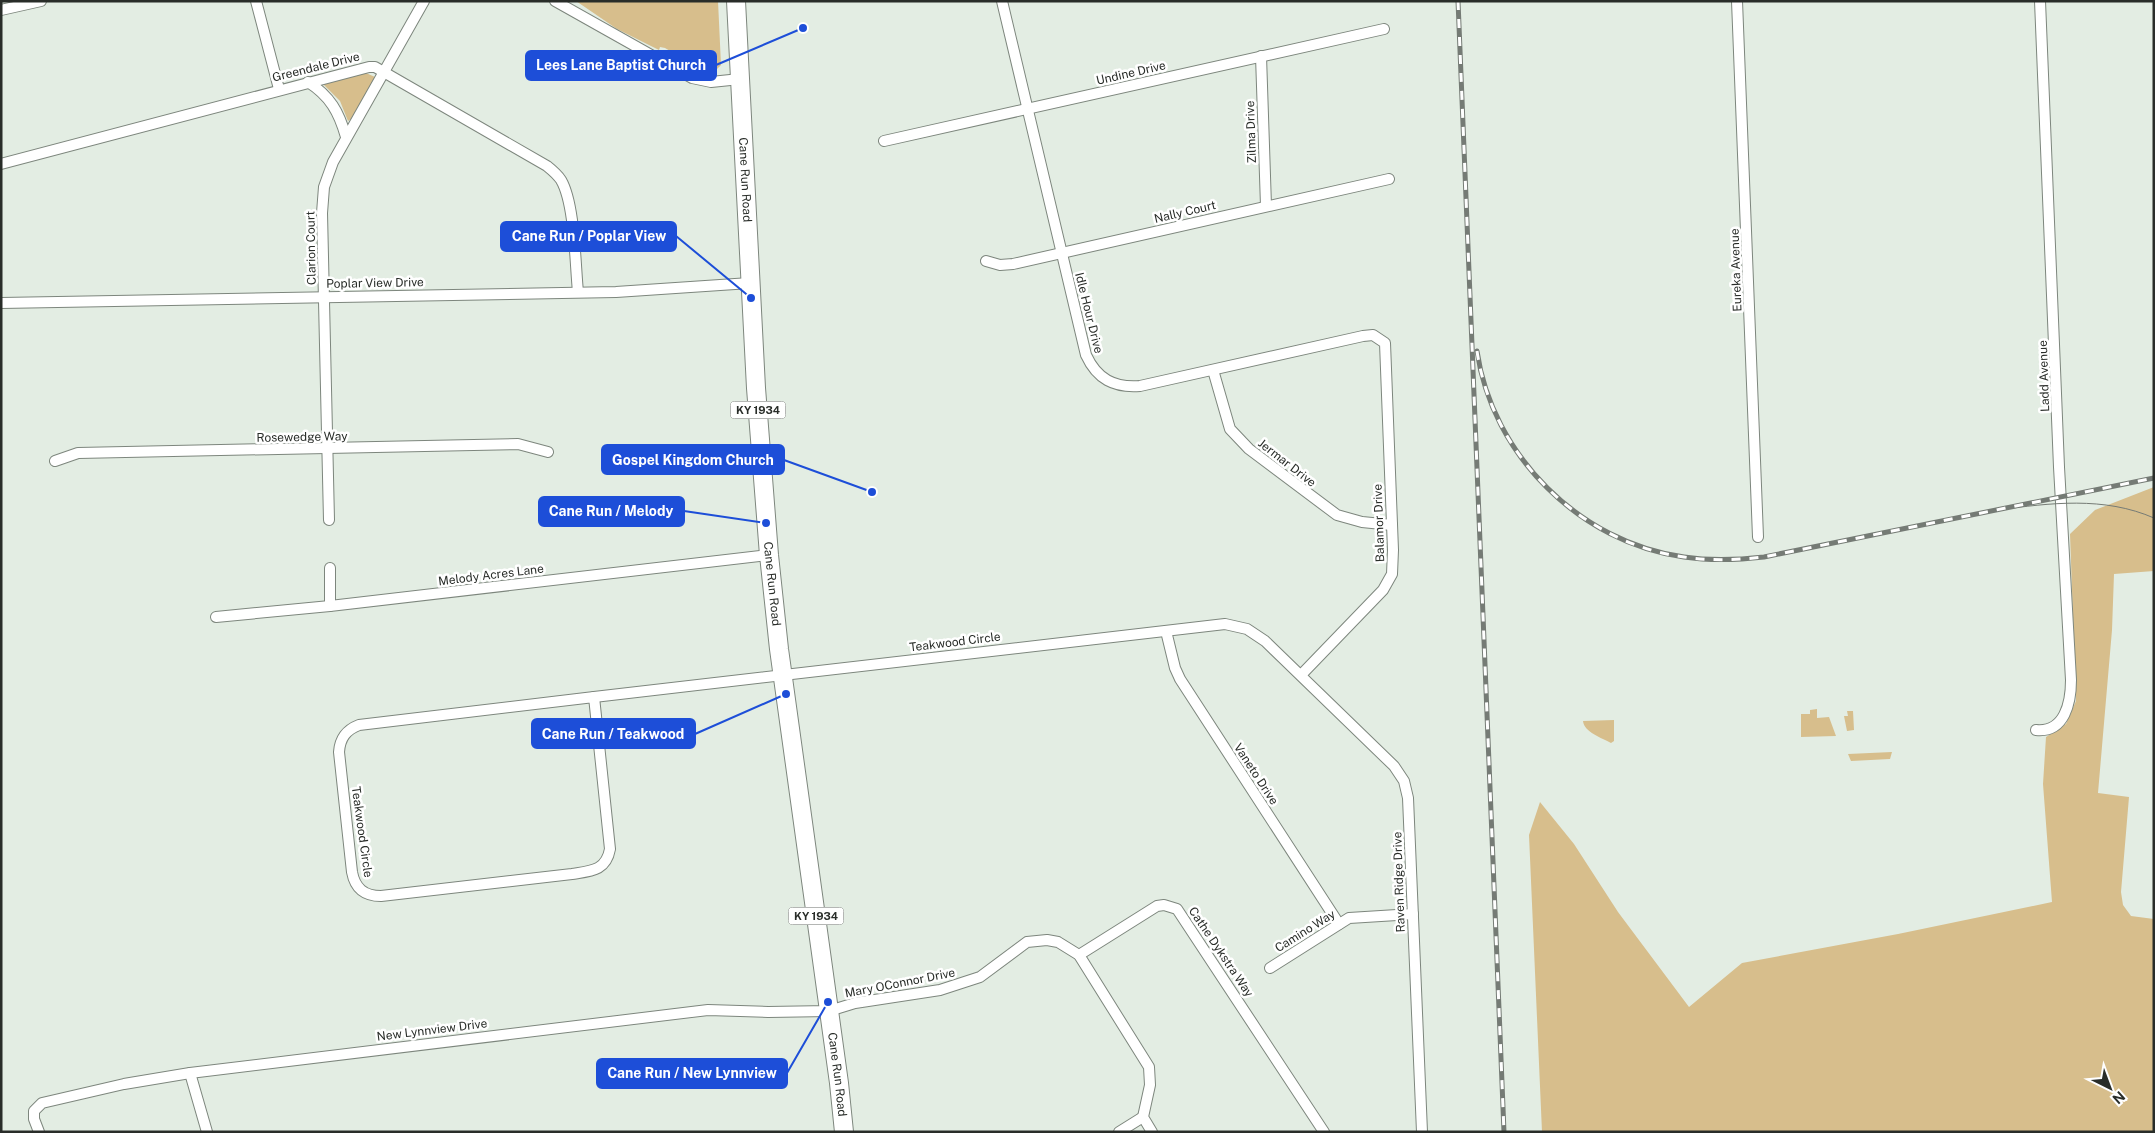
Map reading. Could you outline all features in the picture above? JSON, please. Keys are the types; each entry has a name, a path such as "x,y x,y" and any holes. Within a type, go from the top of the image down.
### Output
{"highway":[{"name":"Cane Run Road","path":"736,1 750,284 769,555 783,675 844,1132"}],"street":[{"path":"1,10 41,1"},
{"path":"256,1 279,89"},
{"name":"Clarion Court","path":"328,520 322,201 327,177 346,137 424,1"},
{"path":"555,1 692,78 711,82 740,79"},
{"name":"Idle Hour Drive","path":"1002,1 1086,355 1091,366 1101,377 1112,384 1127,387 1213,370 1362,336 1373,335 1379,338"},
{"name":"Eureka Avenue","path":"1737,1 1758,538"},
{"name":"Ladd Avenue","path":"2036,730 2046,729 2060,721 2068,709 2071,689 2059,467 2040,1"},
{"name":"Undine Drive","path":"884,141 1384,29"},
{"name":"Zilma Drive","path":"1261,56 1266,206"},
{"name":"Greendale Drive","path":"1,164 279,89 369,67 383,73 547,166 558,175 564,186 569,207 578,292"},
{"path":"308,82 319,89 334,104 346,137"},
{"name":"Nally Court","path":"986,261 1013,264 1389,179"},
{"name":"Poplar View Drive","path":"1,303 578,292 750,284"},
{"name":"Balamor Drive","path":"1301,675 1388,584 1393,563 1386,350 1384,342 1379,338"},
{"name":"Jermar Drive","path":"1213,370 1230,429 1249,449 1337,515 1362,522 1392,524"},
{"name":"Rosewedge Way","path":"56,460 78,453 518,444 548,452"},
{"name":"Melody Acres Lane","path":"216,617 330,606 769,555"},
{"path":"330,568 330,606"},
{"name":"Teakwood Circle","path":"594,697 610,839 609,855 603,866 596,870 572,874 381,896 366,894 356,885 352,872 340,744 346,732 359,725 594,697 1225,624 1240,626 1266,641 1301,675"},
{"name":"Vaneto Drive","path":"1166,631 1175,668 1180,679 1339,924"},
{"name":"Raven Ridge Drive","path":"1301,675 1394,766 1404,781 1408,798 1422,1132"},
{"name":"Cathe Dykstra Way","path":"1079,955 1157,906 1164,905 1177,909 1324,1132"},
{"name":"Camino Way","path":"1270,968 1349,918 1413,914"},
{"name":"Mary OConnor Drive","path":"829,1011 856,1003 940,990 964,983 980,977 1017,947 1037,940 1058,942 1079,955"},
{"path":"1079,955 1149,1067 1150,1085 1142,1118 1119,1132"},
{"name":"New Lynnview Drive","path":"39,1132 34,1119 34,1112 42,1103 124,1084 190,1073 708,1010 768,1012 829,1011"},
{"path":"190,1073 207,1132"},
{"path":"1142,1118 1152,1132"}],"shaded area":[{"path":"576,1 718,1 721,65 715,71 708,71 665,48 660,47 659,50 617,29"},
{"path":"366,73 375,77 374,81 348,121 340,101 323,84"},
{"path":"2154,487 2154,571 2114,574 2112,630 2098,793 2129,797 2121,892 2123,905 2131,916 2154,919 2154,1132 1542,1132 1529,835 1540,802 1574,844 1618,912 1689,1007 1742,963 1898,934 2052,902 2043,784 2046,737 2066,724 2076,701 2070,534 2095,510"},
{"path":"1817,709 1817,718 1829,717 1836,736 1801,737 1801,714 1810,714 1810,710"},
{"path":"1847,711 1853,711 1854,730 1847,731 1844,716 1848,716"},
{"path":"1614,720 1614,741 1611,743 1590,731 1583,721"},
{"path":"1892,752 1890,759 1851,761 1848,754"}],"tram line":[{"path":"1998,510 2037,505 2077,503 2116,506 2154,518"}],"railway":[{"path":"1458,1 1504,1132"},
{"path":"1477,351 1486,389 1501,425 1522,458 1547,488 1577,513 1610,534 1646,548 1684,557 1724,560 1764,557 2154,478"}],"place":[{"name":"Lees Lane Baptist Church","path":"803,28"},
{"name":"Cane Run / Poplar View","path":"751,298"},
{"name":"Gospel Kingdom Church","path":"872,492"},
{"name":"Cane Run / Melody","path":"766,523"},
{"name":"Cane Run / Teakwood","path":"786,694"},
{"name":"Cane Run / New Lynnview","path":"828,1002"}]}
